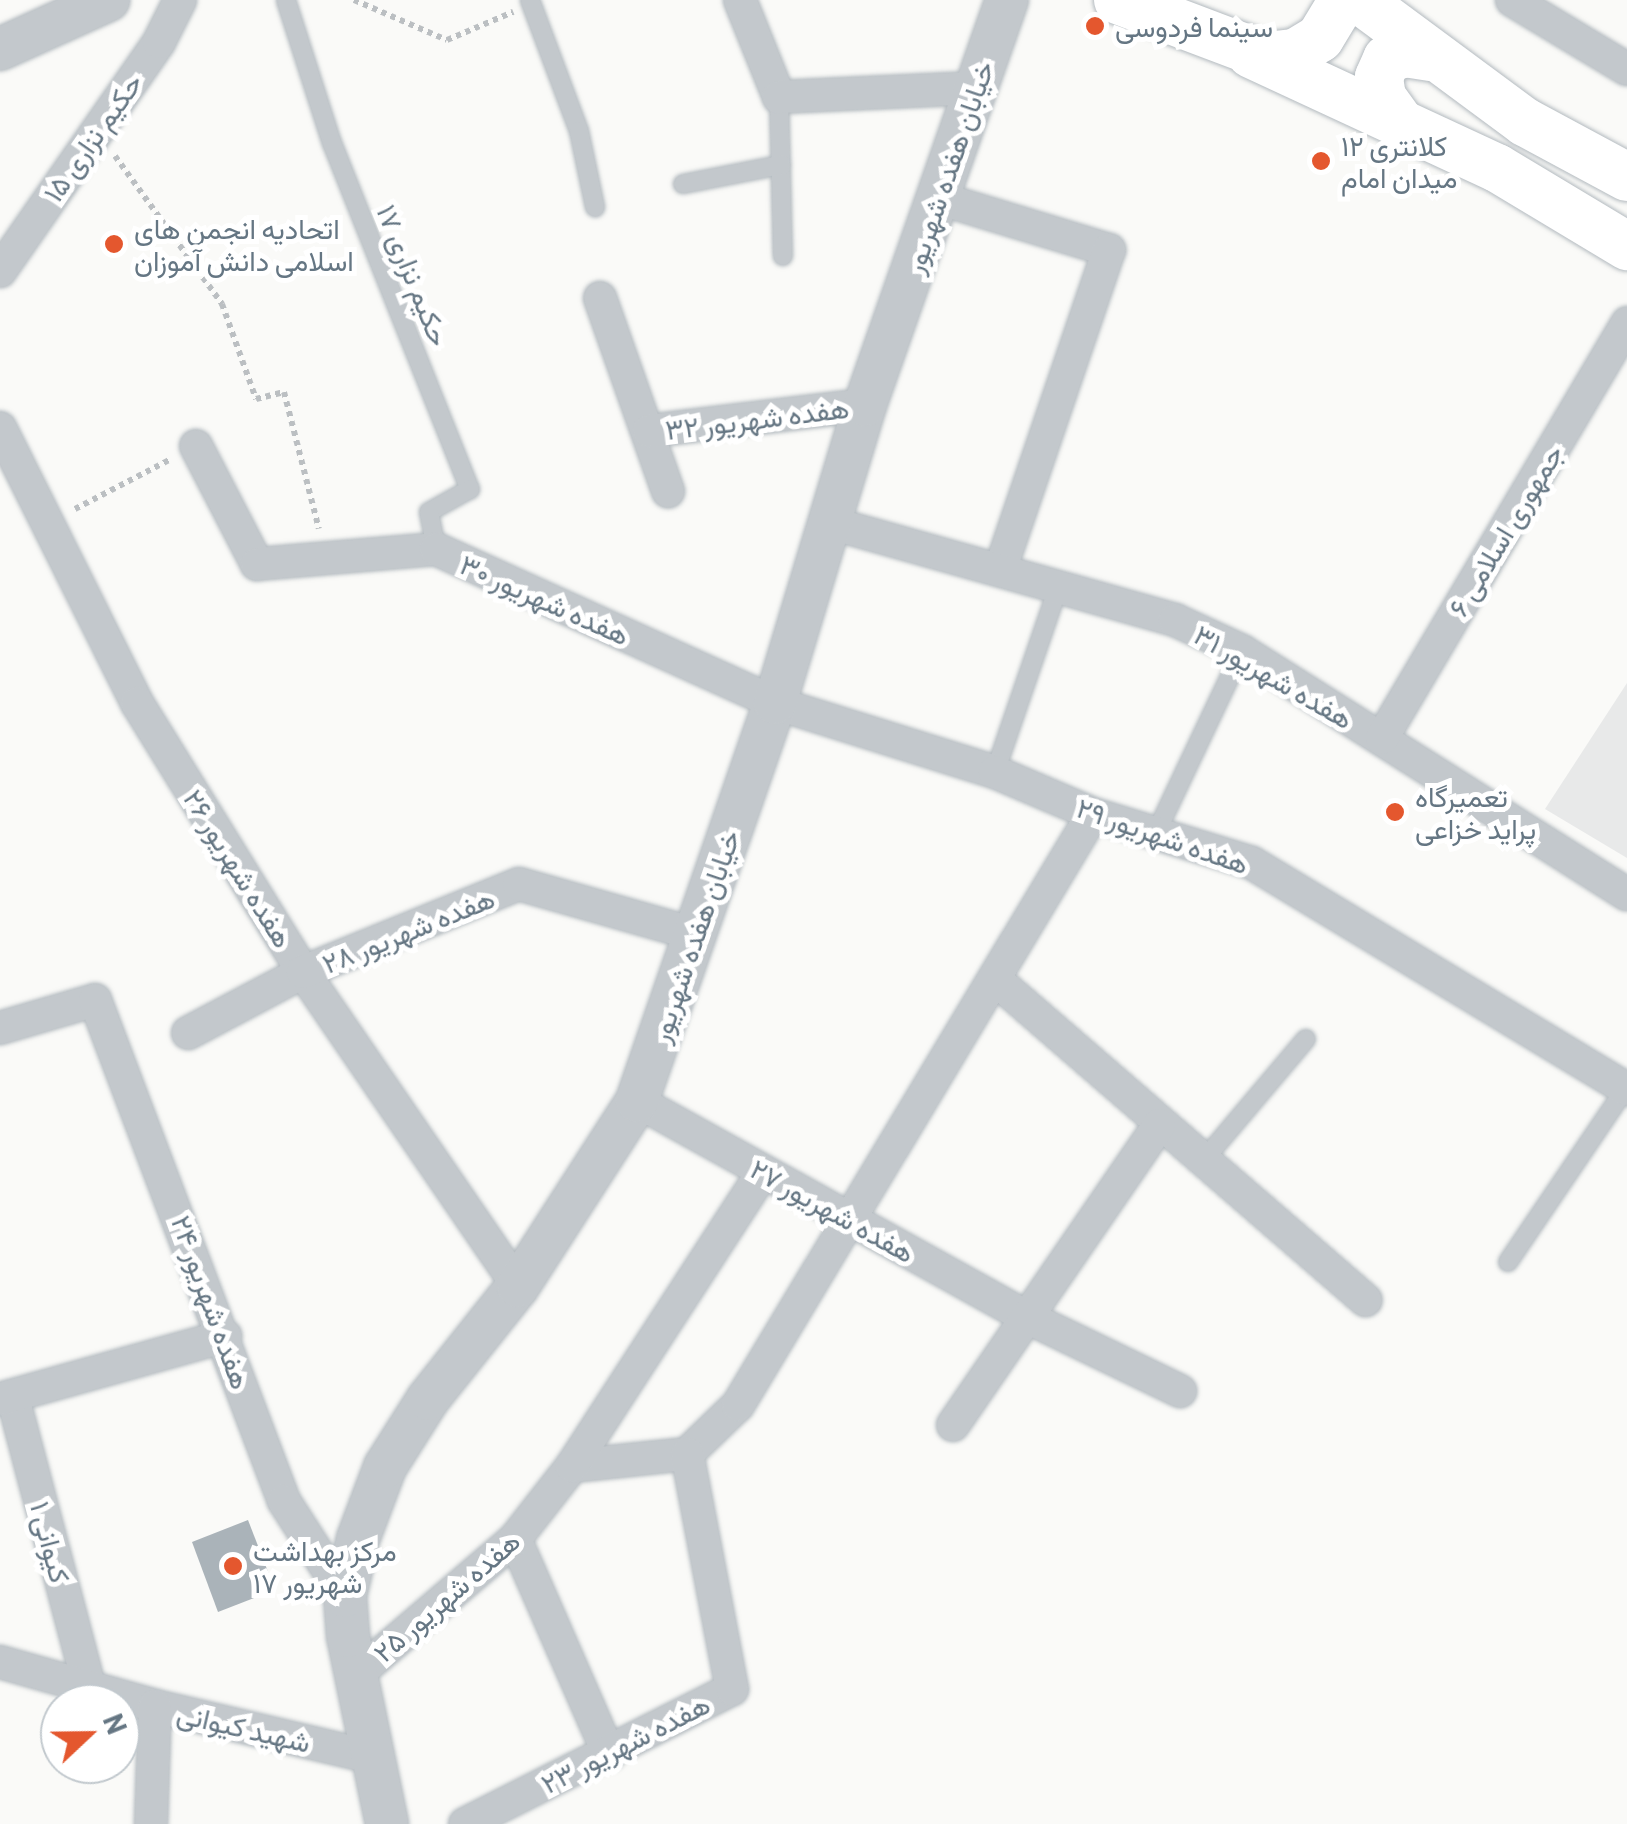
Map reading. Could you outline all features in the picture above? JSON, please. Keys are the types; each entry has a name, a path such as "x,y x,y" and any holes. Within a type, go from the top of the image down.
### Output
{"main road":[{"path":"1118,0 1251,54 1497,168 1627,246"},
{"path":"1251,54 1281,56 1308,46 1330,27 1342,0"},
{"path":"1360,0 1525,122 1627,177"},
{"path":"1400,122 1382,97 1380,77 1387,58 1405,53 1432,56"}],"street":[{"path":"0,49 108,0"},
{"name":"حکیم نزاری ۱۵","path":"0,271 159,42 180,0"},
{"path":"740,0 779,97 976,88"},
{"name":"خیابان هفده شهریور","path":"387,1824 355,1676 345,1596 358,1539 385,1467 428,1399 518,1286 637,1101 774,703 865,405 1007,0"},
{"path":"1512,0 1627,69"},
{"path":"938,198 1109,250 1000,570"},
{"path":"600,298 668,490"},
{"name":"جمهوری اسلامی ۶","path":"1382,738 1627,322"},
{"name":"هفده شهریور ۳۲","path":"649,431 865,405"},
{"name":"هفده شهریور ۲۶","path":"0,428 138,703 303,972 518,1286"},
{"name":"هفده شهریور ۳۰","path":"196,446 257,564 436,549 774,703"},
{"name":"هفده شهریور ۳۱","path":"827,522 1175,620 1242,651 1627,894"},
{"name":"هفده شهریور ۲۹","path":"774,703 995,772 1093,814 1252,863 1626,1088"},
{"path":"572,1466 687,1454 738,1405 1093,814"},
{"name":"هفده شهریور ۲۸","path":"188,1033 303,972 518,884 695,934"},
{"path":"996,980 1159,1125 1366,1300"},
{"name":"هفده شهریور ۲۴","path":"0,1028 95,1000 225,1336 284,1501 345,1596"},
{"name":"هفده شهریور ۲۷","path":"637,1101 1029,1318 1180,1391"},
{"path":"953,1426 1159,1125"},
{"name":"هفده شهریور ۲۵","path":"355,1676 516,1539 572,1466 763,1172"},
{"path":"6,1399 225,1336"},
{"name":"کیوانی ۱","path":"6,1399 88,1684"},
{"name":"هفده شهریور ۲۳","path":"465,1824 732,1689 687,1454"},
{"path":"516,1539 609,1754"},
{"name":"شهید کیوانی","path":"0,1662 82,1684"},
{"name":"شهید کیوانی","path":"140,1701 372,1757"},
{"path":"152,1824 155,1706"}],"lane":[{"name":"حکیم نزاری ۱۷","path":"286,0 332,143 470,489 429,512 436,549"},
{"path":"530,2 579,130 595,206"},
{"path":"779,97 783,256"},
{"path":"682,184 781,165"},
{"path":"995,772 1060,585"},
{"path":"1156,833 1242,651"},
{"path":"1202,1162 1306,1039"},
{"path":"1508,1262 1626,1088"}],"path":[{"path":"354,0 448,40 530,2"},
{"path":"97,131 222,304 256,398 284,392 326,559"},
{"path":"48,523 196,446"}],"shaded area":[{"path":"1627,683 1627,858 1545,809"}],"building":[{"name":"مرکز بهداشت ۱۷ شهریور","path":"248,1520 275,1590 218,1612 192,1542"}],"place":[{"name":"سینما فردوسی","path":"1095,26"},
{"name":"کلانتری ۱۲ میدان امام","path":"1321,161"},
{"name":"اتحادیه انجمن های اسلامی دانش آموزان","path":"114,244"},
{"name":"تعمیرگاه پراید خزاعی","path":"1395,812"},
{"name":"مرکز بهداشت ۱۷ شهریور","path":"233,1566"}]}
